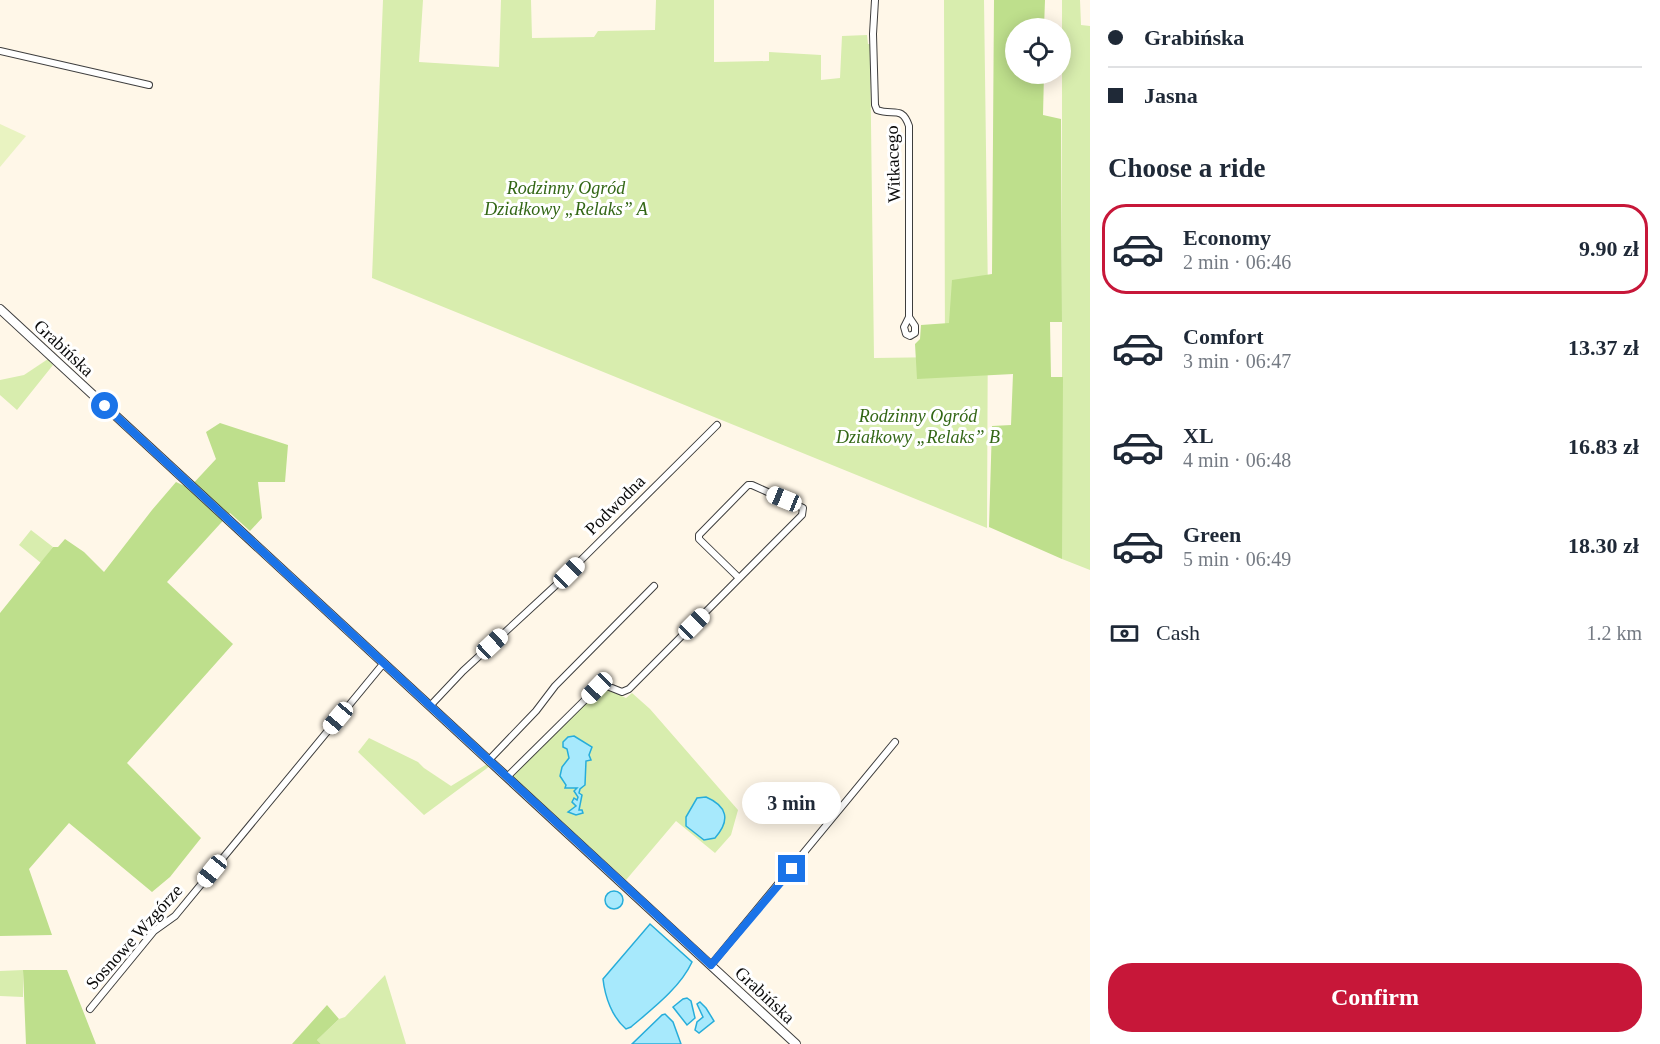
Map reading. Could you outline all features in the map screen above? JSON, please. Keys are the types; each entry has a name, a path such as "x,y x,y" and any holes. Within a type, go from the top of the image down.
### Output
{"street":[{"name":"Witkacego","path":"875,0 873,34 875,105 880,112 902,113 909,126 909,317"},
{"path":"0,51 149,85"},
{"name":"Grabińska","path":"0,309 796,1044"},
{"name":"Podwodna","path":"430,706 564,578 717,425"},
{"path":"507,777 597,688 607,686 622,692 629,689 802,515 804,510 801,505 748,485 699,535 699,539 739,578"},
{"path":"489,760 536,711 555,686 654,586"},
{"name":"Sosnowe Wzgórze","path":"90,1009 154,932 176,916 383,664"},
{"path":"711,965 895,742"}],"green space":[{"path":"383,0 423,0 419,62 499,67 501,0 531,0 532,38 594,37 598,31 655,30 656,0 714,0 714,62 769,61 769,52 821,55 821,80 840,78 842,36 867,35 868,44 870,44 874,358 945,357 944,0 984,0 988,298 987,528 372,278"},
{"path":"994,0 1045,0 1044,18 1005,18 1005,84 1044,84 1043,115 1061,119 1062,322 1050,322 1051,377 1063,377 1062,559 989,527 992,426 1011,425 1013,374 917,379 915,344 920,339 921,325 949,323 952,280 992,274"},
{"path":"1062,0 1080,0 1081,25 1090,26 1090,570 1062,559 1062,84 1071,84 1071,18 1062,18"},
{"path":"0,124 26,136 0,167"},
{"path":"48,359 53,365 17,410 0,395 0,380 24,375"},
{"path":"220,423 288,445 285,482 258,482 262,518 250,531 230,513 167,582 233,644 127,763 201,838 170,877 152,892 69,823 29,869 52,935 0,936 0,613 53,547 58,547 65,539 84,552 104,572 176,482 189,488 216,459 206,432"},
{"path":"31,530 53,547 41,563 19,545"},
{"path":"606,689 626,698 632,693 650,709 738,810 731,835 715,853 676,821 626,880 512,776 597,692"},
{"path":"369,738 418,762 451,786 487,764 490,766 424,815 358,752"},
{"path":"23,970 23,997 0,996 0,971"},
{"path":"23,970 67,970 96,1044 26,1044"},
{"path":"385,975 406,1044 321,1044 317,1040 339,1019 345,1017"},
{"path":"327,1005 339,1019 317,1040 321,1044 292,1044"}],"water":[{"path":"574,736 592,747 589,755 591,760 586,761 585,785 579,793 582,795 579,810 583,813 576,815 568,812 576,806 572,802 574,798 577,800 578,797 574,791 577,788 565,788 566,785 560,776 562,767 569,758 563,742 568,737"},
{"path":"706,797 719,805 725,819 715,838 704,840 686,826 686,817 697,798"},
{"path":"614,891 620,894 623,900 620,906 614,909 608,906 605,900 608,894"},
{"path":"650,924 692,962 687,972 665,998 626,1029 610,1006 603,979"},
{"path":"687,998 691,1001 695,1018 687,1025 673,1007"},
{"path":"700,1002 714,1021 699,1033 695,1030 697,1022 703,1017 697,1004"},
{"path":"665,1014 673,1022 681,1044 632,1044 662,1015"}],"route":[{"path":"105,406 711,965 792,869"}],"park label":[{"name":"Rodzinny Ogród Działkowy „Relaks” A","path":"566,198"},
{"name":"Rodzinny Ogród Działkowy „Relaks” B","path":"918,426"}]}
